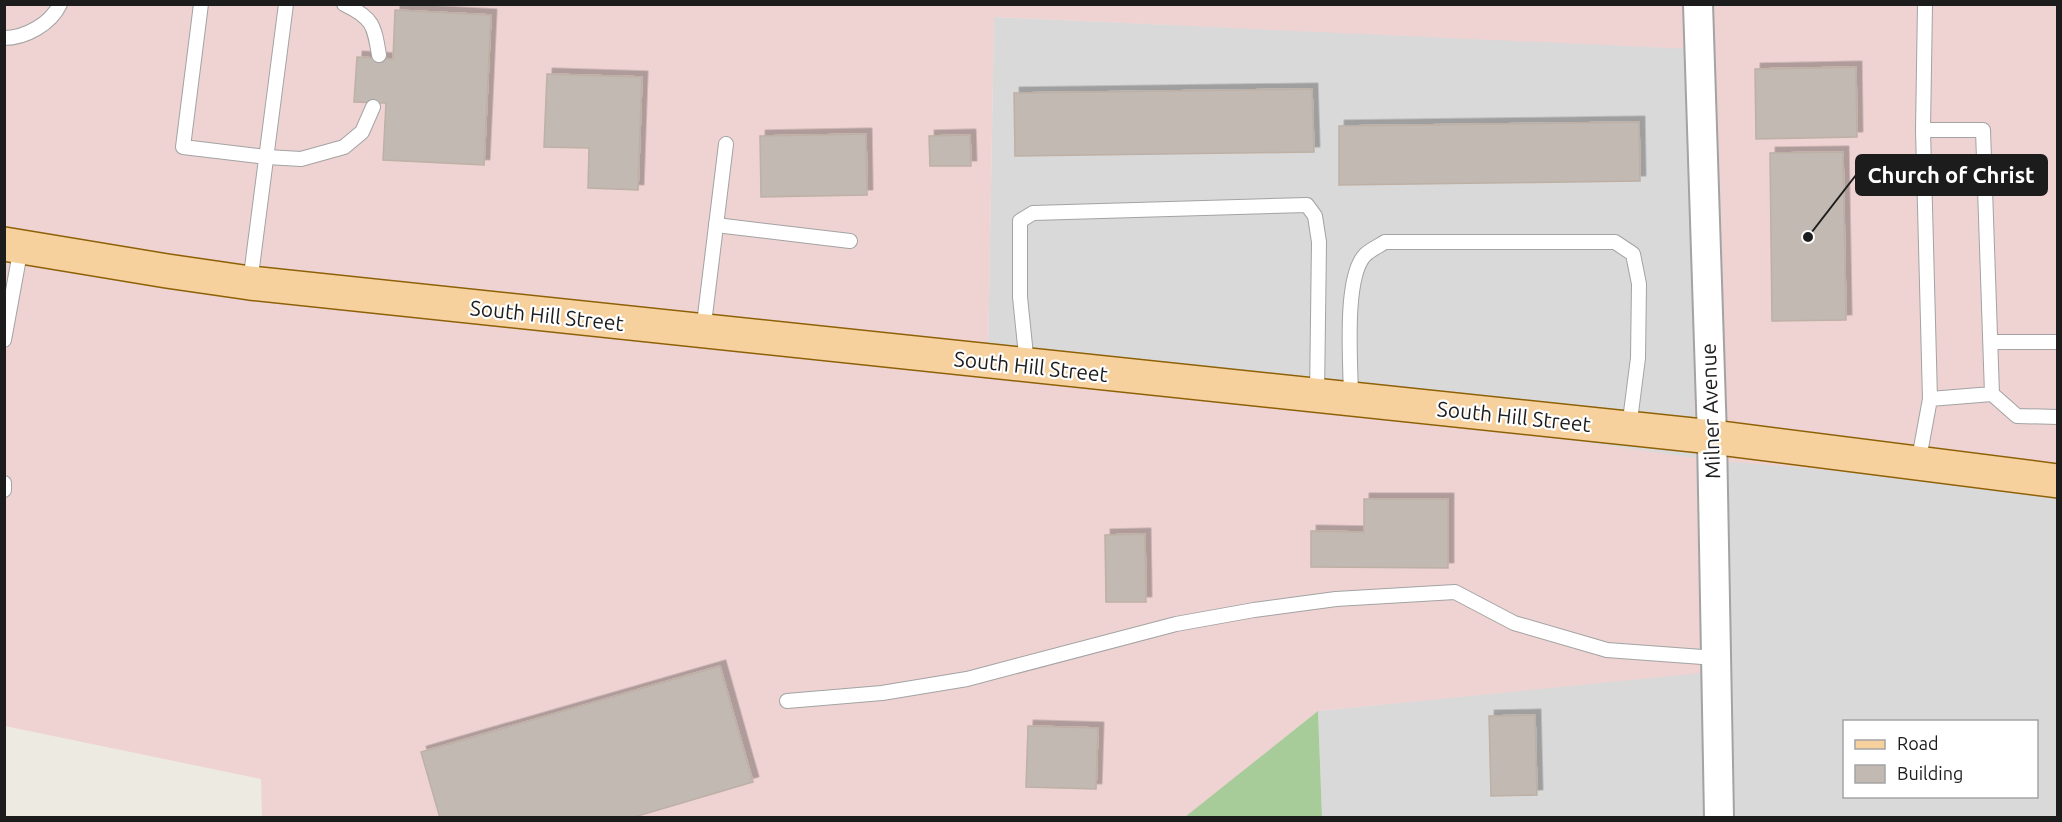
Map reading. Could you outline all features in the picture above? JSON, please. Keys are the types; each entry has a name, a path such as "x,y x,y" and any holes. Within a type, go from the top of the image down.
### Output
{"main road":[{"name":"South Hill Street","path":"13,246 166,272 250,283 1712,437 2058,481"}],"street":[{"name":"Milner Avenue","path":"1698,4 1712,437 1719,818"}],"lane":[{"path":"4,38 36,30 57,10 60,4"},
{"path":"201,4 183,147 300,159 344,147 362,132 373,106"},
{"path":"250,283 286,4"},
{"path":"344,4 364,13 375,30 379,56"},
{"path":"1918,464 1930,399 1923,130 1925,4"},
{"path":"1923,130 1983,130 1992,394"},
{"path":"703,332 726,144"},
{"path":"1027,365 1020,297 1020,221 1033,213 1307,205 1315,216 1318,242 1317,396"},
{"path":"716,225 850,242"},
{"path":"1351,399 1350,322 1353,280 1364,255 1385,242 1615,242 1633,254 1639,284 1638,358 1629,428"},
{"path":"4,340 13,246"},
{"path":"1991,342 2058,342"},
{"path":"1930,399 1992,394 2017,416 2058,417"},
{"path":"4,483 4,490"},
{"path":"787,701 882,693 967,679 1176,624 1254,610 1336,599 1455,592 1514,622 1607,650 1716,658"}],"shaded area":[{"path":"5,5 2057,5 2057,489 1696,459 1702,673 1318,711 1185,818 262,817 261,779 5,726","holes":["994,17 1692,49 1695,458 988,356"]},
{"path":"994,17 1692,48 2057,489 2057,817 1322,817 1318,711 1701,672 988,356"}],"green space":[{"path":"1318,711 1322,817 1185,817"}],"building":[{"path":"395,10 491,15 484,165 383,160 386,103 354,102 357,57 393,59"},
{"path":"1856,67 1857,137 1756,139 1755,69"},
{"path":"547,74 642,77 638,190 588,188 589,148 544,147"},
{"path":"1312,89 1314,152 1015,156 1014,93"},
{"path":"1639,122 1640,181 1339,185 1339,126"},
{"path":"866,134 867,195 761,197 760,136"},
{"path":"970,135 971,166 930,166 929,136"},
{"path":"1843,152 1846,320 1772,321 1770,153"},
{"path":"1364,499 1448,499 1448,568 1311,567 1311,531 1364,532"},
{"path":"1145,534 1146,602 1106,602 1105,535"},
{"path":"720,666 753,782 631,818 440,818 421,752"},
{"path":"1535,715 1537,795 1491,796 1489,716"},
{"path":"1028,726 1098,728 1096,789 1026,787"}],"place":[{"name":"Church of Christ","path":"1808,237"}]}
